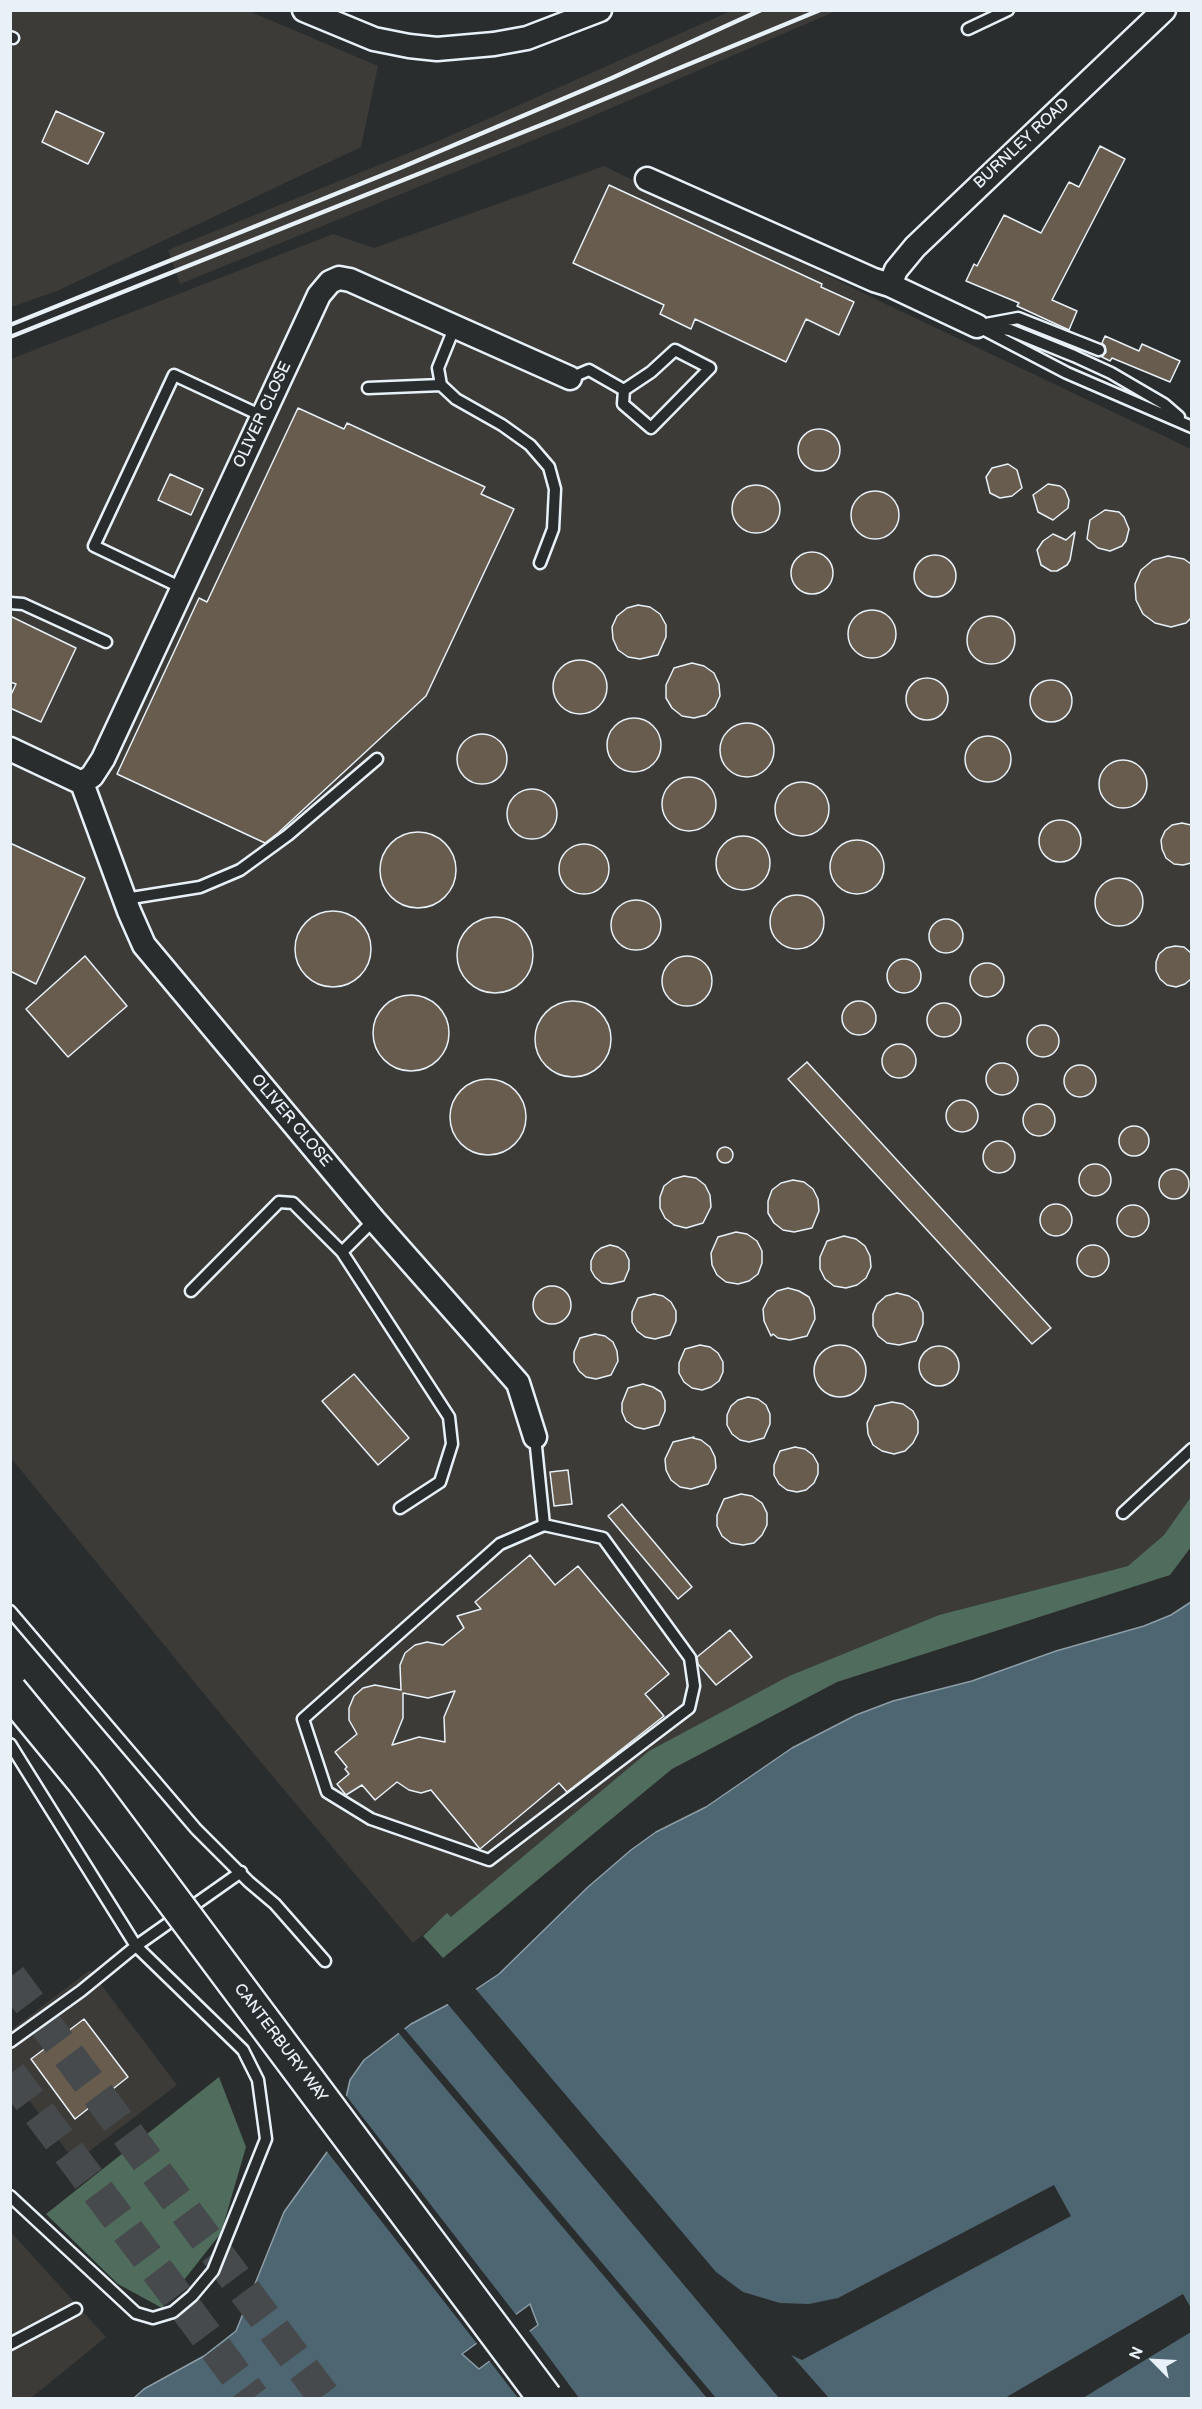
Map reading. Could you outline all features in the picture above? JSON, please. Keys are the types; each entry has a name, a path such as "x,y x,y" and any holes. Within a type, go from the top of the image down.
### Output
{"highway":[{"name":"CANTERBURY WAY","path":"10,1691 84,1781 545,2398"}],"street":[{"path":"304,10 374,39 437,49 494,44 527,38 600,10"},
{"name":"BURNLEY ROAD","path":"890,285 896,270 915,247 1164,10"},
{"path":"647,179 874,280 890,285 977,326"},
{"name":"OLIVER CLOSE","path":"535,1437 518,1383 374,1220 144,945 124,899 82,783 92,776 103,759 319,295 330,282 339,278 350,280 570,378"},
{"path":"10,749 82,783"}],"lane":[{"path":"968,29 1008,10"},
{"path":"977,326 1018,318 1099,350"},
{"path":"455,326 438,368 441,385 456,399 502,425 530,445 549,467 555,489 553,529 540,562"},
{"path":"977,326 1010,330 1111,373 1164,404 1190,426"},
{"path":"977,326 1067,373 1190,426"},
{"path":"675,350 710,368 651,428 623,404 624,390 651,372 675,350"},
{"path":"570,378 589,370 624,390"},
{"path":"182,588 94,546 174,375 262,416"},
{"path":"368,388 441,385"},
{"path":"10,603 23,604 106,642"},
{"path":"124,899 200,887 240,870 288,835 377,759"},
{"path":"191,1291 279,1202 293,1203 342,1252 449,1418 452,1444 440,1482 400,1508"},
{"path":"342,1252 374,1220"},
{"path":"535,1437 544,1525"},
{"path":"1124,1513 1191,1449"},
{"path":"544,1525 603,1538 690,1658 694,1686 689,1708 489,1860 371,1819 327,1792 303,1719 500,1544 544,1525"},
{"path":"10,1611 196,1829 275,1904 325,1961"},
{"path":"10,1744 135,1946 243,2050 258,2080 266,2139 213,2271 192,2296 173,2312 153,2318 136,2313 10,2196"},
{"path":"10,2042 81,1991 135,1946 241,1872"},
{"path":"10,2344 76,2309"}],"shaded area":[{"path":"733,10 836,11 595,115 180,284 168,250 436,142"},
{"path":"10,11 249,11 378,66 361,147 57,291 11,307"},
{"path":"604,166 892,307 1191,449 1192,1497 1164,1535 1128,1566 939,1615 789,1676 451,1918 447,1914 413,1943 228,1723 11,1458 11,359 333,234 374,248"},
{"path":"90,1970 177,2085 75,2162 11,2076 11,2030"},
{"path":"10,2231 106,2337 31,2398 11,2398"}],"green space":[{"path":"1191,1497 1191,1547 1170,1575 837,1682 672,1769 443,1958 423,1936 447,1913 451,1917 649,1751 789,1676 939,1615 1128,1566 1164,1535"},
{"path":"219,2077 246,2147 221,2233 162,2308 118,2284 46,2214"}],"water":[{"path":"1191,1602 1191,2398 134,2398 144,2389 204,2356 236,2331 284,2212 327,2152 357,2118 345,2102 350,2080 364,2060 411,2024 472,1992 499,1974 588,1887 631,1850 656,1832 706,1807 792,1748 856,1715 893,1701 972,1681 1056,1651 1144,1626 1171,1615","holes":["530,2304 538,2325 479,2369 462,2354"]}],"pier":[{"path":"474,1987 716,2272 743,2292 780,2303 809,2304 838,2298 1054,2185 1071,2216 802,2360 791,2355 829,2398 779,2398 446,2002"},
{"path":"403,2027 716,2398 707,2398 397,2031"},
{"path":"344,2093 517,2316 478,2345 325,2149 353,2117 342,2101"},
{"path":"1183,2294 1191,2308 1191,2332 1083,2398 1005,2398"},
{"path":"528,2329 579,2398 518,2398 488,2359"}],"building":[{"path":"56,111 104,133 88,164 42,142"},
{"path":"1100,146 1125,159 1052,300 1077,311 1069,330 1017,306 1019,303 966,281 974,264 977,266 1004,215 1041,233 1069,182 1079,187"},
{"path":"609,185 822,284 821,287 854,302 839,335 806,319 786,362 695,319 691,329 660,314 664,305 573,263"},
{"path":"1105,336 1139,351 1142,344 1180,361 1170,382 1112,358 1110,361 1102,357 1106,352 1102,343"},
{"path":"298,408 344,429 347,423 485,487 481,494 514,509 426,696 265,843 117,774 199,598 207,602"},
{"path":"819,429 834,435 840,450 834,465 819,471 804,465 798,450 804,435"},
{"path":"1008,464 1017,470 1022,488 1012,496 1000,498 990,493 986,477 992,468"},
{"path":"170,474 203,489 191,515 158,500"},
{"path":"1048,484 1060,486 1065,490 1069,500 1068,508 1053,520 1038,512 1033,495"},
{"path":"756,485 773,492 780,509 773,526 756,533 739,526 732,509 739,492"},
{"path":"875,491 892,498 899,515 892,532 875,539 858,532 851,515 858,498"},
{"path":"1105,510 1119,512 1129,529 1122,546 1110,551 1098,548 1087,539 1090,520"},
{"path":"1075,532 1067,565 1057,571 1051,571 1041,565 1037,550 1043,541 1053,534 1066,540"},
{"path":"812,552 827,558 833,573 827,588 812,594 797,588 791,573 797,558"},
{"path":"935,555 950,561 956,576 950,591 935,597 920,591 914,576 920,561"},
{"path":"1168,556 1184,559 1191,564 1191,618 1186,623 1171,627 1155,623 1143,614 1136,600 1135,584 1141,570 1153,560"},
{"path":"638,605 650,607 660,614 666,625 666,637 658,655 640,659 628,657 618,650 613,639 612,627 617,616 627,608"},
{"path":"872,610 889,617 896,634 889,651 872,658 855,651 848,634 855,617"},
{"path":"10,616 76,648 41,722 10,708 10,697 16,684 10,682"},
{"path":"991,616 1008,623 1015,640 1008,657 991,664 974,657 967,640 974,623"},
{"path":"580,660 590,662 599,668 605,677 607,687 605,697 599,706 590,712 580,714 570,712 561,706 555,697 553,687 555,677 561,668 570,662"},
{"path":"692,663 704,666 714,673 719,684 720,696 715,707 706,715 694,718 682,716 672,708 666,698 666,685 674,668"},
{"path":"927,678 942,684 948,699 942,714 927,720 912,714 906,699 912,684"},
{"path":"1051,680 1066,686 1072,701 1066,716 1051,722 1036,716 1030,701 1036,686"},
{"path":"634,718 644,720 653,726 659,735 661,745 659,755 653,764 644,770 634,772 624,770 615,764 609,755 607,745 609,735 615,726 624,720"},
{"path":"747,723 757,725 766,731 772,740 774,750 772,760 766,769 757,775 747,777 737,775 728,769 722,760 720,750 722,740 728,731 737,725"},
{"path":"482,734 491,736 502,745 507,759 505,768 496,779 482,784 473,782 462,773 457,759 459,750 468,739"},
{"path":"988,736 997,737 1004,743 1010,750 1010,768 1004,775 997,781 988,782 979,781 972,775 966,768 965,759 966,750 972,743 979,737"},
{"path":"1118,760 1128,760 1140,767 1147,779 1147,789 1140,801 1128,808 1118,808 1103,797 1099,789 1099,779 1110,764"},
{"path":"689,777 699,779 708,785 714,794 716,804 714,814 708,823 699,829 689,831 679,829 670,823 664,814 662,804 664,794 670,785 679,779"},
{"path":"802,782 812,784 821,790 827,799 829,809 827,819 821,828 812,834 802,836 792,834 783,828 777,819 775,809 777,799 783,790 792,784"},
{"path":"532,789 541,791 552,800 557,814 555,823 546,834 532,839 523,837 512,828 507,814 509,805 518,794"},
{"path":"1060,820 1075,826 1081,841 1075,856 1060,862 1045,856 1039,841 1045,826"},
{"path":"1182,823 1191,825 1191,863 1183,865 1174,864 1166,858 1161,840 1165,831 1172,825"},
{"path":"418,832 433,835 445,843 453,855 456,870 453,885 445,897 433,905 418,908 403,905 391,897 383,885 380,870 383,855 391,843 403,835"},
{"path":"743,836 753,838 762,844 768,853 770,863 768,873 762,882 753,888 743,890 733,888 724,882 718,873 716,863 718,853 724,844 733,838"},
{"path":"857,840 867,842 876,848 882,857 884,867 882,877 876,886 867,892 857,894 847,892 838,886 832,877 830,867 832,857 838,848 847,842"},
{"path":"10,843 85,878 36,984 10,971"},
{"path":"584,844 593,846 604,855 609,869 607,878 598,889 584,894 575,892 564,883 559,869 561,860 570,849"},
{"path":"1119,878 1136,885 1143,902 1136,919 1119,926 1102,919 1095,902 1102,885"},
{"path":"797,895 807,897 816,903 822,912 824,922 822,932 816,941 807,947 797,949 787,947 778,941 772,932 770,922 772,912 778,903 787,897"},
{"path":"636,900 645,902 656,911 661,925 659,934 650,945 636,950 627,948 616,939 611,925 613,916 622,905"},
{"path":"333,911 348,914 360,922 368,934 371,949 368,964 360,976 348,984 333,987 318,984 306,976 298,964 295,949 298,934 306,922 318,914"},
{"path":"495,917 510,920 522,928 530,940 533,955 530,970 522,982 510,990 495,993 480,990 468,982 460,970 457,955 460,940 468,928 480,920"},
{"path":"946,919 958,924 963,936 958,948 946,953 934,948 929,936 934,924"},
{"path":"1184,947 1191,953 1191,979 1176,987 1167,985 1156,971 1159,954 1166,948"},
{"path":"85,956 127,1006 68,1057 26,1009"},
{"path":"687,956 696,958 707,967 712,981 710,990 701,1001 687,1006 678,1004 667,995 662,981 664,972 673,961"},
{"path":"904,959 916,964 921,976 916,988 904,993 892,988 887,976 892,964"},
{"path":"987,963 999,968 1004,980 999,992 987,997 975,992 970,980 975,968"},
{"path":"411,995 426,998 438,1006 446,1018 449,1033 446,1048 438,1060 426,1068 411,1071 396,1068 384,1060 376,1048 373,1033 376,1018 384,1006 396,998"},
{"path":"573,1001 588,1004 600,1012 608,1024 611,1039 608,1054 600,1066 588,1074 573,1077 558,1074 546,1066 538,1054 535,1039 538,1024 546,1012 558,1004"},
{"path":"859,1001 871,1006 876,1018 871,1030 859,1035 847,1030 842,1018 847,1006"},
{"path":"944,1003 956,1008 961,1020 956,1032 944,1037 932,1032 927,1020 932,1008"},
{"path":"1043,1025 1054,1030 1059,1041 1054,1052 1043,1057 1032,1052 1027,1041 1032,1030"},
{"path":"899,1044 911,1049 916,1061 911,1073 899,1078 887,1073 882,1061 887,1049"},
{"path":"807,1062 1051,1328 1032,1344 788,1079"},
{"path":"1002,1063 1013,1068 1018,1079 1013,1090 1002,1095 991,1090 986,1079 991,1068"},
{"path":"1080,1065 1091,1070 1096,1081 1091,1092 1080,1097 1069,1092 1064,1081 1069,1070"},
{"path":"488,1079 503,1082 515,1090 523,1102 526,1117 523,1132 515,1144 503,1152 488,1155 473,1152 461,1144 453,1132 450,1117 453,1102 461,1090 473,1082"},
{"path":"962,1100 973,1105 978,1116 973,1127 962,1132 951,1127 946,1116 951,1105"},
{"path":"1039,1104 1050,1109 1055,1120 1050,1131 1039,1136 1028,1131 1023,1120 1028,1109"},
{"path":"1134,1126 1145,1130 1149,1141 1145,1152 1134,1156 1123,1152 1119,1141 1123,1130"},
{"path":"999,1141 1010,1146 1015,1157 1010,1168 999,1173 988,1168 983,1157 988,1146"},
{"path":"722,1147 728,1147 733,1155 731,1161 722,1163 717,1158 717,1152"},
{"path":"1095,1164 1106,1169 1111,1180 1106,1191 1095,1196 1084,1191 1079,1180 1084,1169"},
{"path":"1174,1169 1185,1173 1189,1184 1185,1195 1174,1199 1163,1195 1159,1184 1163,1173"},
{"path":"684,1176 696,1178 705,1185 710,1195 711,1207 703,1223 686,1228 674,1225 665,1218 660,1208 660,1197 664,1186 673,1179"},
{"path":"793,1180 804,1182 813,1189 818,1199 819,1211 812,1228 794,1232 783,1230 774,1223 768,1213 768,1201 772,1190 781,1183"},
{"path":"1056,1204 1067,1209 1072,1220 1067,1231 1056,1236 1045,1231 1040,1220 1045,1209"},
{"path":"1133,1205 1144,1210 1149,1221 1144,1232 1133,1237 1122,1232 1117,1221 1122,1210"},
{"path":"736,1232 747,1234 757,1241 762,1251 762,1263 758,1274 749,1281 738,1284 726,1282 717,1275 712,1265 711,1253 718,1237"},
{"path":"844,1236 856,1239 865,1246 870,1256 871,1267 866,1278 857,1285 846,1288 834,1286 825,1279 820,1269 820,1257 827,1241"},
{"path":"610,1245 625,1252 629,1260 629,1269 624,1281 611,1284 602,1283 591,1270 591,1261 595,1253"},
{"path":"1093,1245 1104,1250 1109,1261 1104,1272 1093,1277 1082,1272 1077,1261 1082,1250"},
{"path":"552,1286 566,1291 571,1305 566,1319 552,1324 538,1319 533,1305 538,1291"},
{"path":"788,1288 809,1297 814,1308 815,1319 807,1336 790,1340 778,1338 773,1334 771,1336 764,1321 763,1309 768,1299 777,1291"},
{"path":"897,1293 909,1296 918,1302 923,1313 923,1324 916,1341 899,1345 887,1343 878,1336 873,1326 873,1314 877,1304 886,1296"},
{"path":"654,1294 663,1296 671,1302 676,1311 676,1321 670,1335 655,1339 645,1337 637,1331 632,1322 632,1312 638,1298"},
{"path":"595,1334 605,1336 613,1342 618,1361 611,1375 596,1379 586,1377 574,1362 574,1352 580,1338"},
{"path":"700,1345 710,1347 718,1353 723,1362 723,1372 719,1381 702,1390 692,1388 684,1382 679,1373 679,1363 685,1349"},
{"path":"840,1345 850,1347 858,1353 864,1361 866,1371 864,1381 858,1389 850,1395 840,1397 830,1395 822,1389 816,1381 814,1371 816,1361 822,1353 830,1347"},
{"path":"939,1346 953,1352 959,1366 953,1380 939,1386 925,1380 919,1366 925,1352"},
{"path":"354,1374 409,1438 378,1465 322,1401"},
{"path":"643,1384 661,1392 665,1401 665,1411 659,1425 644,1429 635,1427 626,1421 622,1412 622,1403 628,1388"},
{"path":"748,1397 758,1399 766,1405 770,1414 770,1424 764,1438 749,1442 740,1440 732,1434 727,1425 727,1415 731,1406 738,1400"},
{"path":"892,1402 903,1404 913,1411 918,1421 918,1433 913,1443 905,1451 894,1454 882,1451 873,1445 868,1434 867,1423 875,1406"},
{"path":"694,1437 710,1447 715,1457 716,1468 708,1484 691,1489 680,1487 671,1480 666,1470 665,1459 673,1442"},
{"path":"795,1447 805,1449 813,1455 818,1464 818,1474 814,1483 806,1490 797,1492 787,1490 779,1484 774,1475 774,1465 780,1451"},
{"path":"568,1470 572,1504 554,1506 550,1472"},
{"path":"741,1494 752,1496 762,1503 767,1513 767,1525 762,1535 754,1543 743,1545 731,1543 722,1536 717,1526 717,1515 724,1499"},
{"path":"622,1504 692,1587 678,1599 608,1516"},
{"path":"530,1555 555,1585 578,1566 669,1674 645,1694 664,1716 567,1792 559,1783 480,1849 431,1790 421,1793 409,1790 397,1782 375,1800 362,1785 346,1795 337,1784 349,1774 345,1769 347,1767 335,1752 357,1734 349,1720 349,1708 354,1696 363,1688 375,1685 401,1690 400,1665 405,1653 415,1645 427,1642 443,1645 464,1628 457,1616 481,1609 475,1602","holes":["455,1691 444,1717 445,1742 419,1737 392,1745 403,1718 403,1693 428,1698"]},
{"path":"730,1630 752,1657 716,1685 698,1664 697,1657"},
{"path":"84,2019 128,2077 75,2119 31,2059"}],"tunnel":[{"path":"10,1977 325,2398"},
{"path":"10,2074 253,2398"}],"railway":[{"path":"10,325 400,168 612,78 761,10"},
{"path":"10,337 556,119 820,10"}]}
